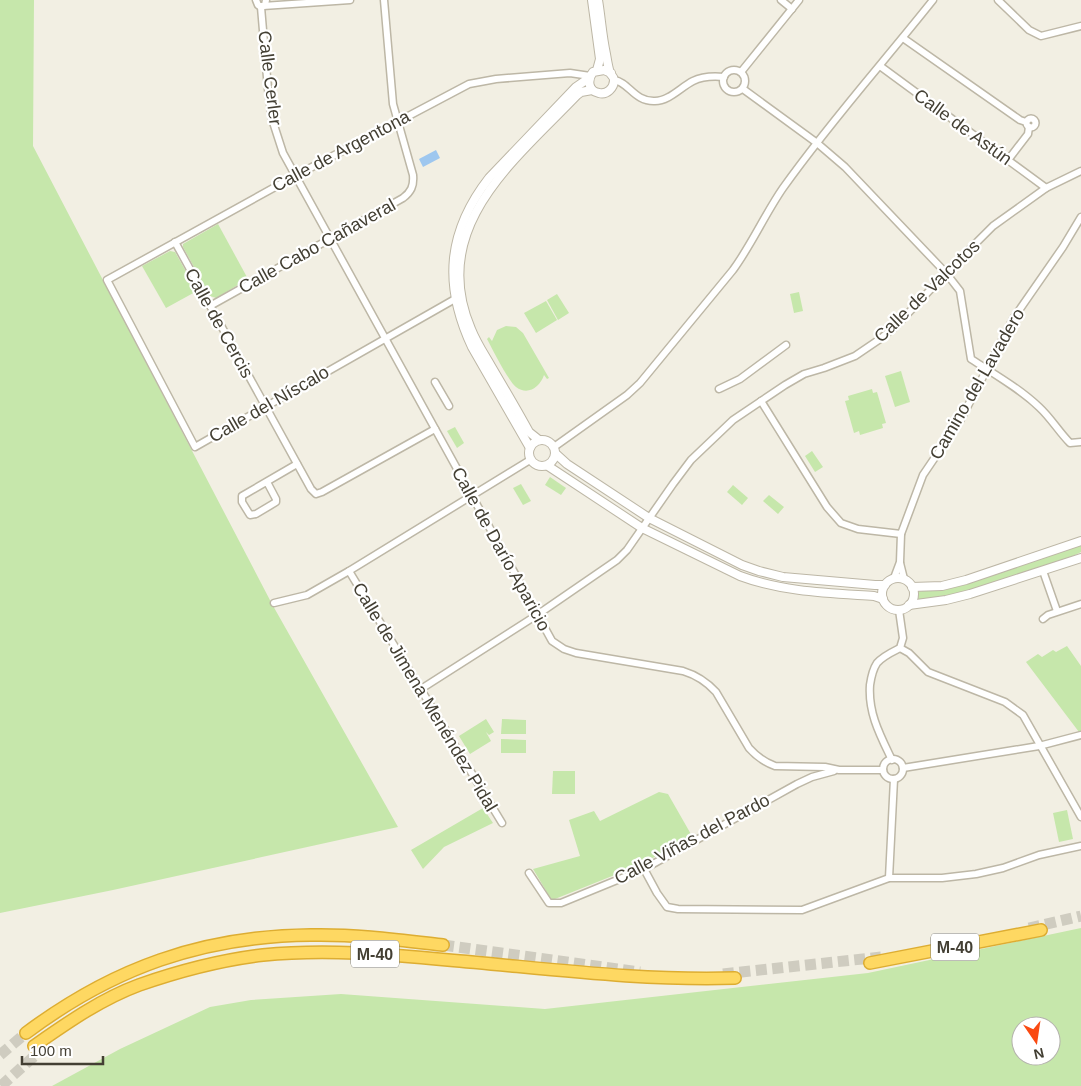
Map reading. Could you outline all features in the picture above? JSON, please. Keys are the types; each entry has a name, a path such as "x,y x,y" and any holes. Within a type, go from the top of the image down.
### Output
{"highway":[{"name":"M-40","path":"870,963 1041,930"},
{"name":"M-40","path":"26,1033 56,1011 132,970 172,956 218,944 264,937 312,935 358,936 443,945"},
{"name":"M-40","path":"36,1049 70,1021 137,986 220,961 264,955 352,953 410,956 650,978 735,978"}],"street":[{"path":"256,0 258,5 350,0"},
{"path":"384,0 390,78 398,121"},
{"path":"530,448 472,347 459,317 455,299 453,268 455,251 459,231 467,211 489,178 576,87 597,70 600,59 592,0"},
{"path":"590,77 589,84 592,90 597,93 603,94 612,87 612,76 599,4 603,0"},
{"path":"781,0 792,8"},
{"path":"741,72 799,0"},
{"path":"548,466 554,460 555,451 640,383 733,270 767,211 816,143 933,0"},
{"path":"998,0 1029,30 1041,36 1081,26"},
{"name":"Calle Cerler","path":"263,4 268,89 272,119 283,153 295,176"},
{"path":"903,38 1028,124 1028,134 1008,160"},
{"name":"Calle de Astún","path":"880,66 1046,188"},
{"path":"597,70 604,70 638,97 646,101 657,101 701,78 724,77"},
{"path":"734,70 741,72 745,77 746,83 743,89 737,92 729,91 723,83 724,77 734,70"},
{"name":"Calle de Argentona","path":"107,280 461,87 483,80 570,73 590,77"},
{"path":"743,89 845,167 946,273 960,291 971,358 1038,406 1053,421 1070,443 1081,442"},
{"path":"592,90 581,92 493,183 474,214 466,232 462,251 460,285 471,330 529,432 539,440 549,442 567,464 649,518 742,565 760,571 807,580 875,586 885,585"},
{"name":"Calle Cabo Cañaveral","path":"210,306 410,193 414,184 413,176 398,121"},
{"name":"Calle de Valcotos","path":"421,690 538,615 617,560 627,550 691,460 733,420 804,374 855,356 880,339 898,325 993,226 1046,188 1081,171"},
{"name":"Calle de Darío Aparicio","path":"295,176 552,641 564,649 683,671 694,675 710,685 716,692 755,755 768,764 839,770 882,770"},
{"name":"Camino del Lavadero","path":"904,579 900,562 901,534 923,475 960,419 1013,319 1081,217"},
{"name":"Calle de Cercis","path":"175,242 297,464 311,489 316,494 434,429"},
{"name":"Calle del Níscalo","path":"107,280 194,446 455,299"},
{"path":"719,389 740,379 786,345"},
{"path":"435,382 449,406"},
{"path":"761,401 828,507 841,522 858,529 901,534"},
{"path":"539,440 530,448 529,456 536,466 548,466 642,528 740,576 755,582 786,589 874,596 883,599"},
{"path":"274,603 307,595 530,460"},
{"path":"266,482 276,502 256,514 250,515 242,502 242,496 266,482 297,464"},
{"path":"912,587 942,586 966,580 1081,541"},
{"path":"909,605 913,598 912,587 904,579 894,578 885,585 882,591 883,599 889,607 899,610 909,605 946,600 970,594 1070,562 1081,556"},
{"name":"Camino del Lavadero","path":"894,578 900,562"},
{"name":"Calle de Jimena Menéndez Pidal","path":"349,571 502,824"},
{"path":"1043,571 1056,611"},
{"path":"1043,619 1056,611 1081,604"},
{"path":"892,760 872,716 869,700 871,678 876,664 885,656 900,648 903,638 899,610"},
{"path":"900,648 928,672 1005,702 1023,715 1081,817"},
{"path":"902,768 1039,746 1081,735"},
{"path":"892,760 900,762 902,768 901,774 894,779 888,778 882,770 884,763 892,760"},
{"path":"802,766 805,780"},
{"path":"811,767 812,776"},
{"name":"Calle Viñas del Pardo","path":"529,873 546,900 553,904 561,904 644,869 812,776 839,770"},
{"path":"889,878 894,779"},
{"path":"644,869 667,907 678,910 802,910 889,878 942,878 976,874 1003,868 1039,855 1081,846"}],"green space":[{"path":"0,0 34,0 33,146 272,604 398,827 0,913"},
{"path":"218,224 248,279 216,298 210,296 183,244"},
{"path":"170,251 175,252 197,291 166,308 142,266"},
{"path":"799,292 803,311 794,313 790,294"},
{"path":"557,294 569,313 558,320 547,300"},
{"path":"546,301 557,320 536,333 524,313"},
{"path":"506,326 516,327 523,333 549,378 547,379 544,375 540,383 533,389 520,390 512,383 487,339 489,337 492,341 497,330"},
{"path":"901,371 910,402 895,407 885,376"},
{"path":"872,389 873,393 877,392 886,423 882,424 883,428 860,435 859,431 854,433 845,401 849,400 848,396"},
{"path":"455,427 464,443 457,448 447,431"},
{"path":"812,451 823,467 815,472 805,456"},
{"path":"550,477 566,488 561,495 545,485"},
{"path":"521,484 531,501 523,505 513,488"},
{"path":"733,485 748,498 742,505 727,492"},
{"path":"769,495 784,507 778,514 763,501"},
{"path":"1081,545 1081,552 1067,559 1011,578 954,594 915,600 915,592 946,588"},
{"path":"1067,646 1081,666 1081,731 1079,732 1026,662 1038,654 1042,657 1053,650 1056,652"},
{"path":"486,719 494,732 489,735 486,732 491,741 470,754 459,736"},
{"path":"502,719 526,720 526,734 501,734"},
{"path":"501,739 526,740 526,753 501,753"},
{"path":"553,771 575,771 575,794 552,794"},
{"path":"659,792 668,794 692,836 642,864 551,899 533,869 580,856 569,820 594,811 600,821"},
{"path":"483,808 493,823 444,847 423,869 411,850"},
{"path":"1067,810 1073,839 1059,842 1053,813"},
{"path":"1081,928 1081,1086 52,1086 120,1049 210,1007 251,1000 341,994 545,1009 868,973"}],"water":[{"path":"436,150 440,158 423,167 419,159"}],"tunnel":[{"path":"1029,928 1081,916"},
{"path":"443,945 640,972"},
{"path":"723,974 881,957"},
{"path":"0,1055 26,1033"},
{"path":"1,1086 39,1052"}]}
